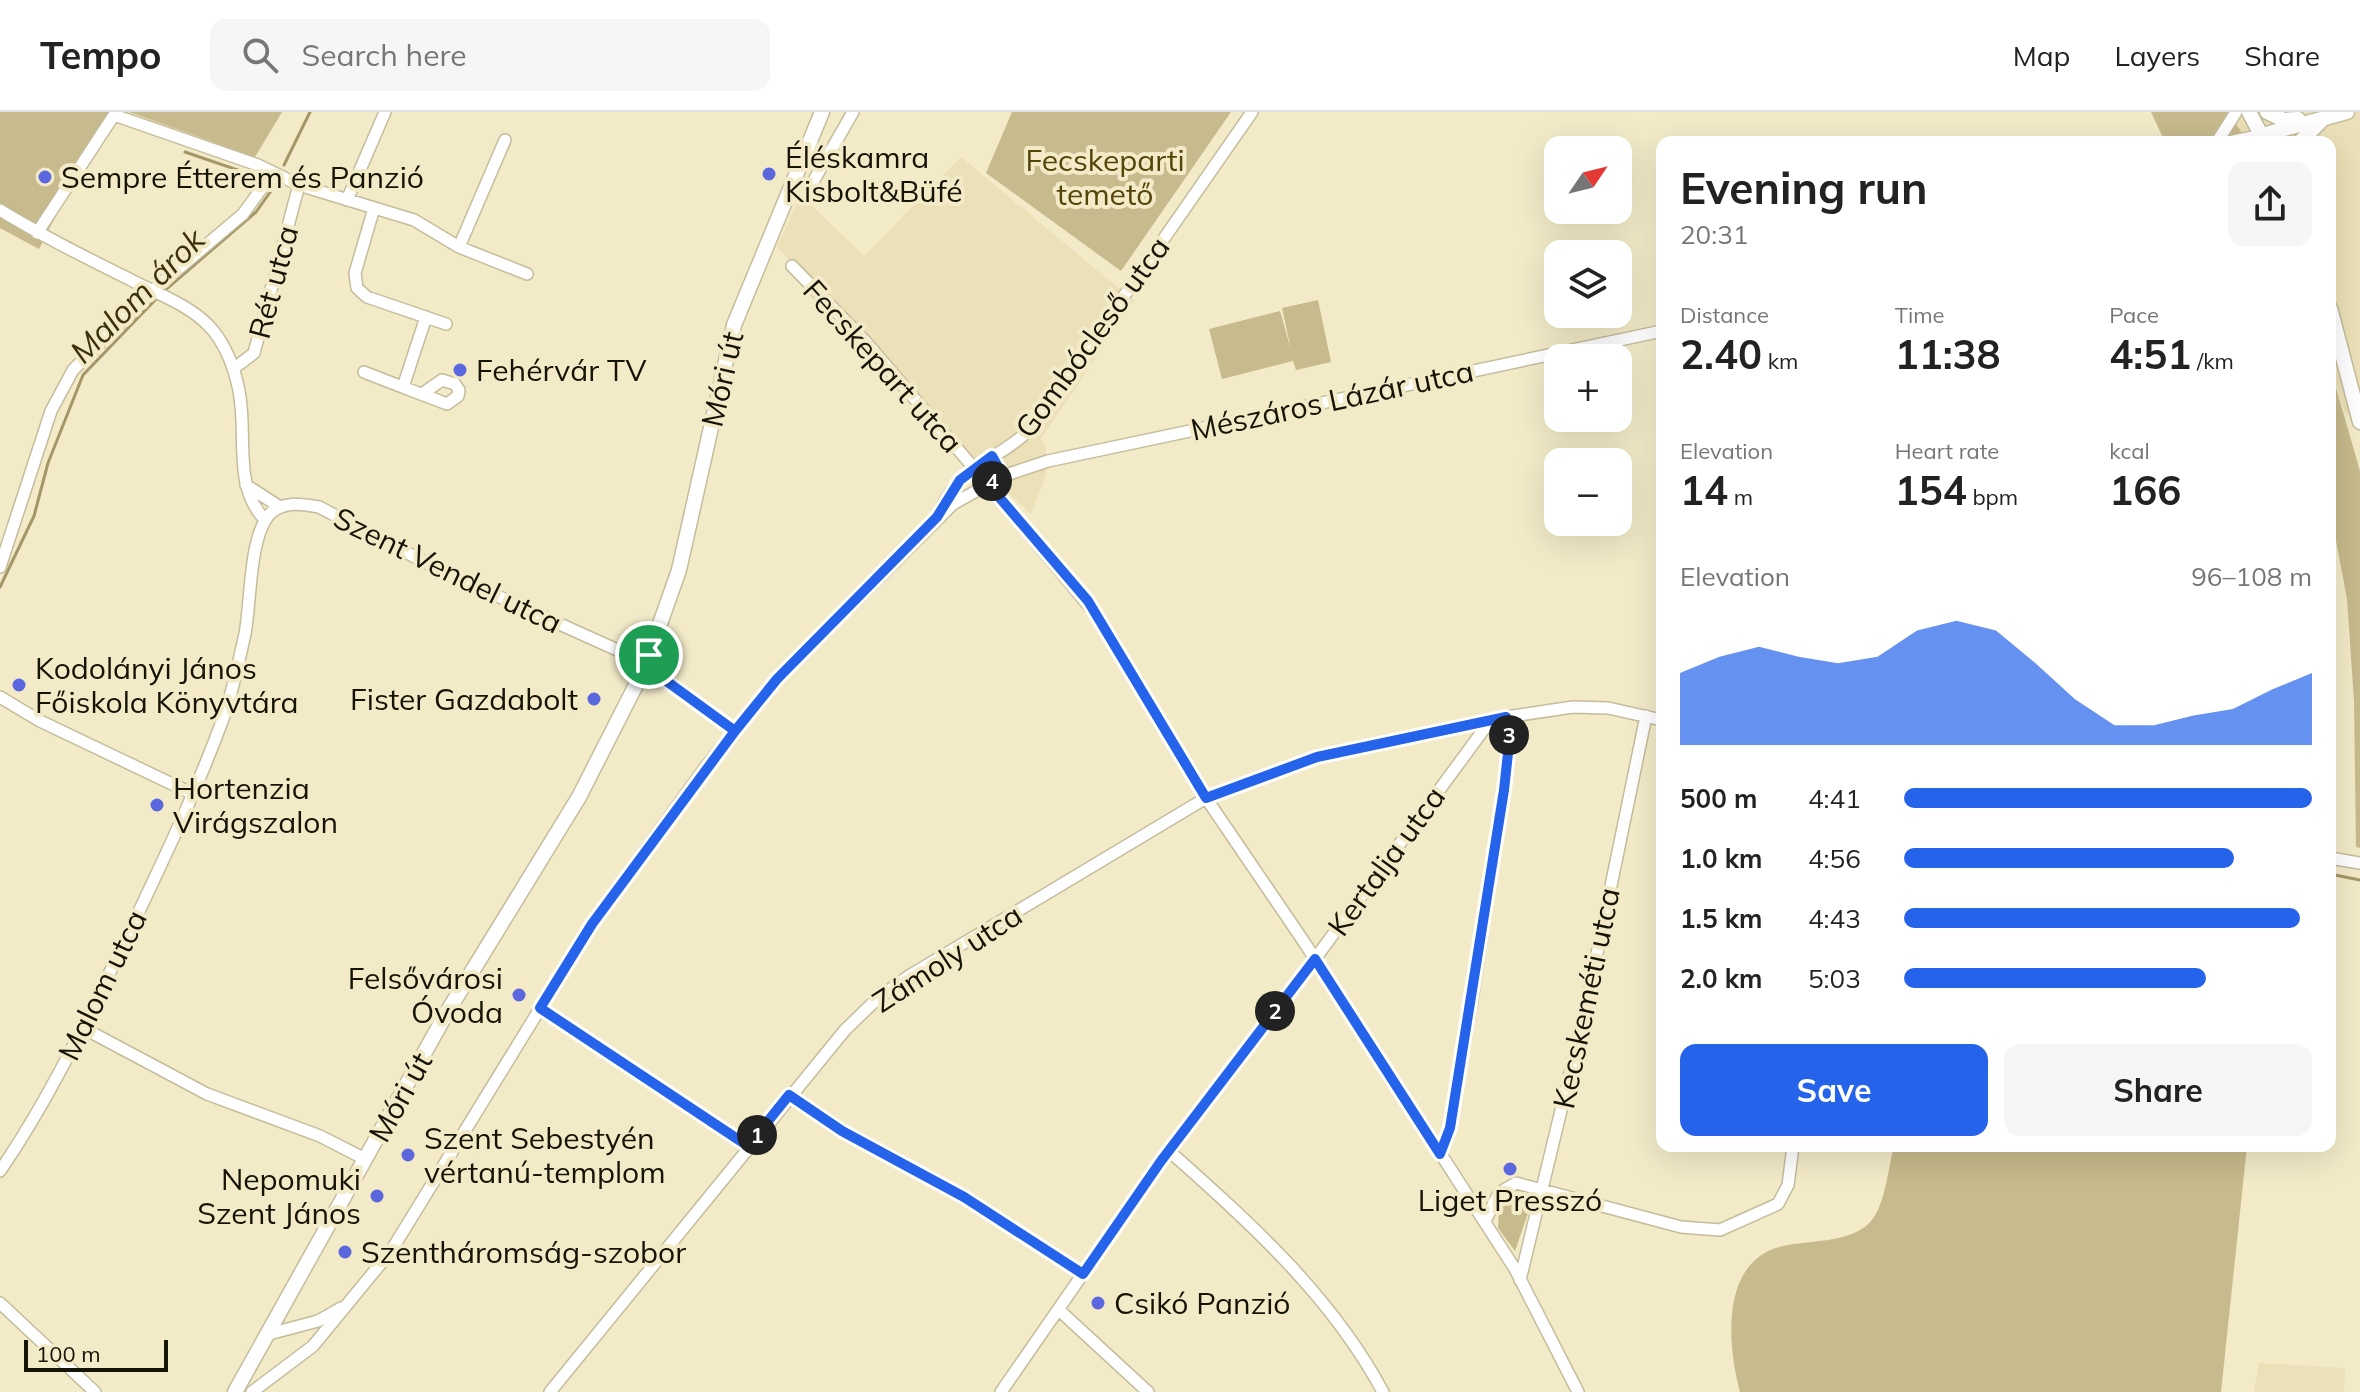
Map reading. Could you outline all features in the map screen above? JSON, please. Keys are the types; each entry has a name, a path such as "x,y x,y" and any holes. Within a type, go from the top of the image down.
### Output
{"main road":[{"name":"Móri út","path":"649,655 679,570 734,325 822,112"},
{"path":"2249,112 2262,136"},
{"path":"2267,112 2284,120 2322,120"},
{"path":"2270,136 2347,112"},
{"path":"2306,136 2322,120"},
{"path":"2336,331 2360,422"},
{"path":"649,655 655,664 654,672 639,679 630,666 633,657 649,655"},
{"name":"Móri út","path":"235,1392 446,1014 579,797 639,679"}],"street":[{"path":"347,200 385,112"},
{"path":"810,187 852,112"},
{"name":"Gombócleső utca","path":"969,470 1015,445 1037,421 1252,112"},
{"path":"2221,136 2236,112"},
{"path":"37,233 114,115 258,165 299,185 414,220 459,247 527,274"},
{"path":"459,247 505,140"},
{"path":"0,567 57,395 98,341 243,214 268,184 272,174"},
{"name":"Rét utca","path":"233,369 254,353 299,185"},
{"path":"374,208 355,273 357,288 367,297 446,324"},
{"path":"0,210 37,233 174,301 207,323 233,369 240,402 246,485 251,502 265,520 280,507 246,485"},
{"name":"Fecskepart utca","path":"792,266 865,341 982,486"},
{"path":"403,387 426,317"},
{"name":"Mészáros Lázár utca","path":"937,517 982,486 1003,476 1063,458 1656,332"},
{"path":"364,372 422,394"},
{"path":"992,456 1003,476"},
{"path":"252,1392 313,1346 375,1272 413,1217 592,924 735,731 777,679 937,517 969,470"},
{"path":"982,486 1088,601 1206,798 1485,1221 1520,1280 1578,1392"},
{"name":"Szent Vendel utca","path":"280,507 298,504 332,512 442,571 633,657"},
{"name":"Malom utca","path":"0,1171 51,1089 83,1028 164,857 225,714 245,634 258,543 265,520"},
{"path":"654,672 735,731"},
{"path":"0,697 40,721 191,793"},
{"name":"Zámoly utca","path":"550,1392 789,1095 858,1016 894,986 1206,798 1317,757 1506,717 1592,707 1656,718"},
{"name":"Kecskeméti utca","path":"1520,1280 1586,1007 1646,716"},
{"path":"1440,1154 1450,1128 1506,774 1509,744 1506,717"},
{"name":"Kertalja utca","path":"1001,1392 1168,1150 1315,959 1490,721"},
{"path":"2336,859 2360,863"},
{"path":"540,1008 748,1146"},
{"path":"83,1028 207,1094 320,1136 365,1159"},
{"path":"789,1095 842,1131 964,1197 1083,1274"},
{"path":"1168,1150 1258,1232 1304,1280 1343,1329 1383,1392"},
{"path":"1485,1221 1494,1199 1516,1183 1681,1227 1720,1230 1770,1210 1784,1198 1792,1152"},
{"path":"0,1303 95,1392"},
{"path":"269,1334 318,1321 348,1303"},
{"path":"1059,1310 1148,1392"}],"shaded area":[{"path":"2228,112 2360,112 2360,411 2346,415 2336,385 2336,136 2244,136"},
{"path":"961,157 1134,301 1041,439 1046,447 1046,475 1031,514 972,459 777,247 801,195 864,256"},
{"path":"2259,1363 2345,1368 2344,1392 2254,1392"}],"green space":[{"path":"0,112 109,112 39,249 0,228"},
{"path":"129,112 282,112 255,157"},
{"name":"Fecskeparti temető","path":"1012,112 1231,112 1121,271 986,173"},
{"path":"2151,112 2228,112 2244,136 2162,136"},
{"path":"1318,300 1331,362 1296,370 1293,361 1222,379 1209,329 1280,311 1291,350 1282,308"},
{"path":"2336,388 2360,471 2360,848 2356,847 2354,701 2347,599 2336,541"},
{"path":"1893,1152 2246,1152 2221,1392 1740,1392 1731,1328 1738,1285 1748,1268 1763,1254 1783,1246 1837,1238 1866,1226 1878,1211"},
{"path":"1520,1195 1531,1204 1515,1251 1498,1228 1499,1210 1506,1200"}],"waterway":[{"name":"Malom árok","path":"284,165 310,112"},
{"path":"185,152 264,179"},
{"name":"Malom árok","path":"164,291 256,212 276,184"},
{"name":"Malom árok","path":"0,587 34,516 48,463 83,375 158,297"},
{"path":"2336,875 2360,880"}],"place":[{"name":"Éléskamra Kisbolt&Büfé","path":"769,174"},
{"name":"Sempre Étterem és Panzió","path":"45,177"},
{"name":"Fehérvár TV","path":"460,370"},
{"name":"Kodolányi János Főiskola Könyvtára","path":"19,685"},
{"name":"Fister Gazdabolt","path":"594,699"},
{"name":"Hortenzia Virágszalon","path":"157,805"},
{"name":"Felsővárosi Óvoda","path":"519,995"},
{"name":"Szent Sebestyén vértanú-templom","path":"408,1155"},
{"name":"Liget Presszó","path":"1510,1169"},
{"name":"Nepomuki Szent János","path":"377,1196"},
{"name":"Szentháromság-szobor","path":"345,1252"},
{"name":"Csikó Panzió","path":"1098,1303"}],"route":[{"path":"649,655 640,653 633,657 630,666 632,673 639,679 647,678 654,672 714,714 735,731 777,679 937,517 960,480 973,467 992,456 1003,476 987,483 1088,601 1206,798 1349,748 1506,717 1509,744 1504,790 1450,1128 1440,1154 1315,959 1161,1161 1083,1274 964,1197 865,1145 789,1095 748,1146 540,1008 592,924 735,731 654,672 655,664 649,655"}]}
